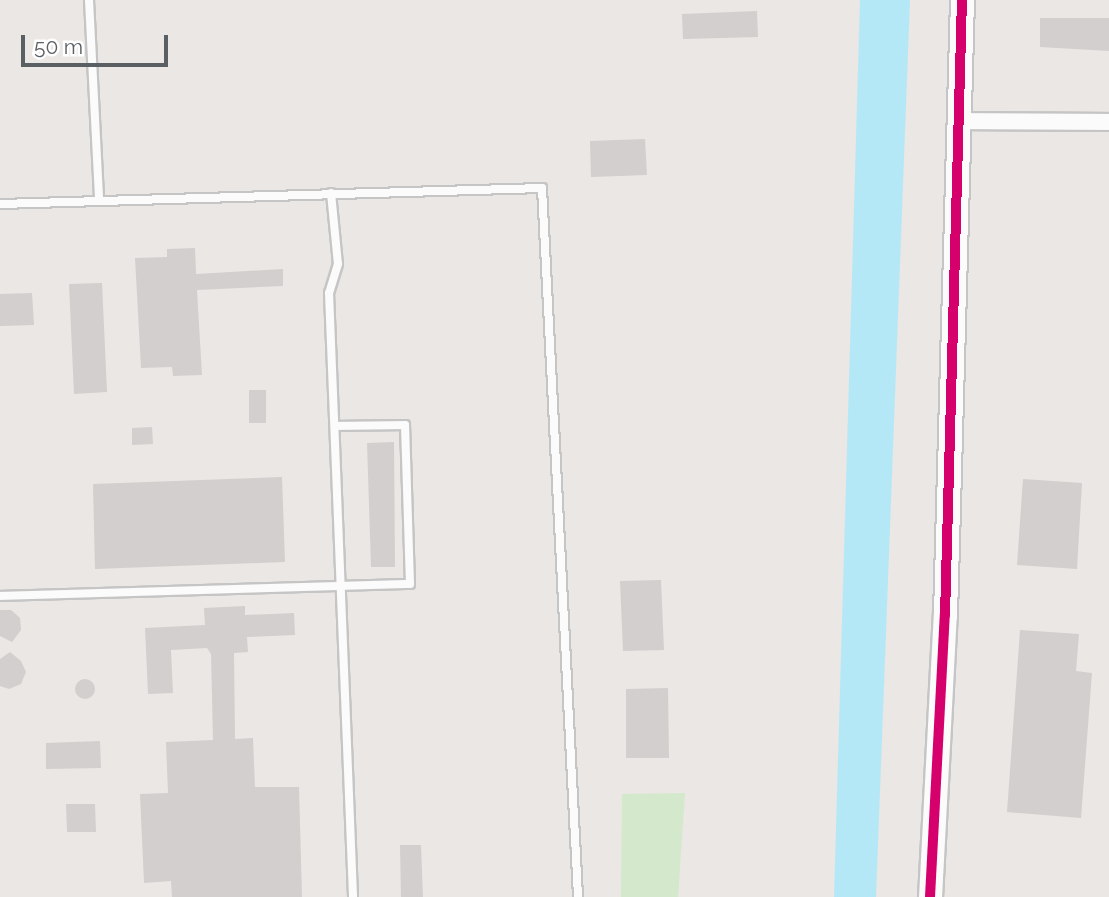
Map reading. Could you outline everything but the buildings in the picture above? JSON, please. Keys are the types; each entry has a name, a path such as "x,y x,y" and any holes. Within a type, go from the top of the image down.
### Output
{"street":[{"path":"930,897 945,615 962,0"},
{"path":"957,121 1109,122"}],"lane":[{"path":"89,0 99,199"},
{"path":"0,204 542,188 578,897"},
{"path":"331,194 338,264 329,293 354,897"},
{"path":"0,596 410,584 405,425 335,426"}],"green space":[{"path":"685,793 678,897 621,897 622,794"}],"water":[{"path":"860,0 910,0 876,897 834,897"}],"cycle path":[{"path":"930,897 945,615 962,0"}]}
